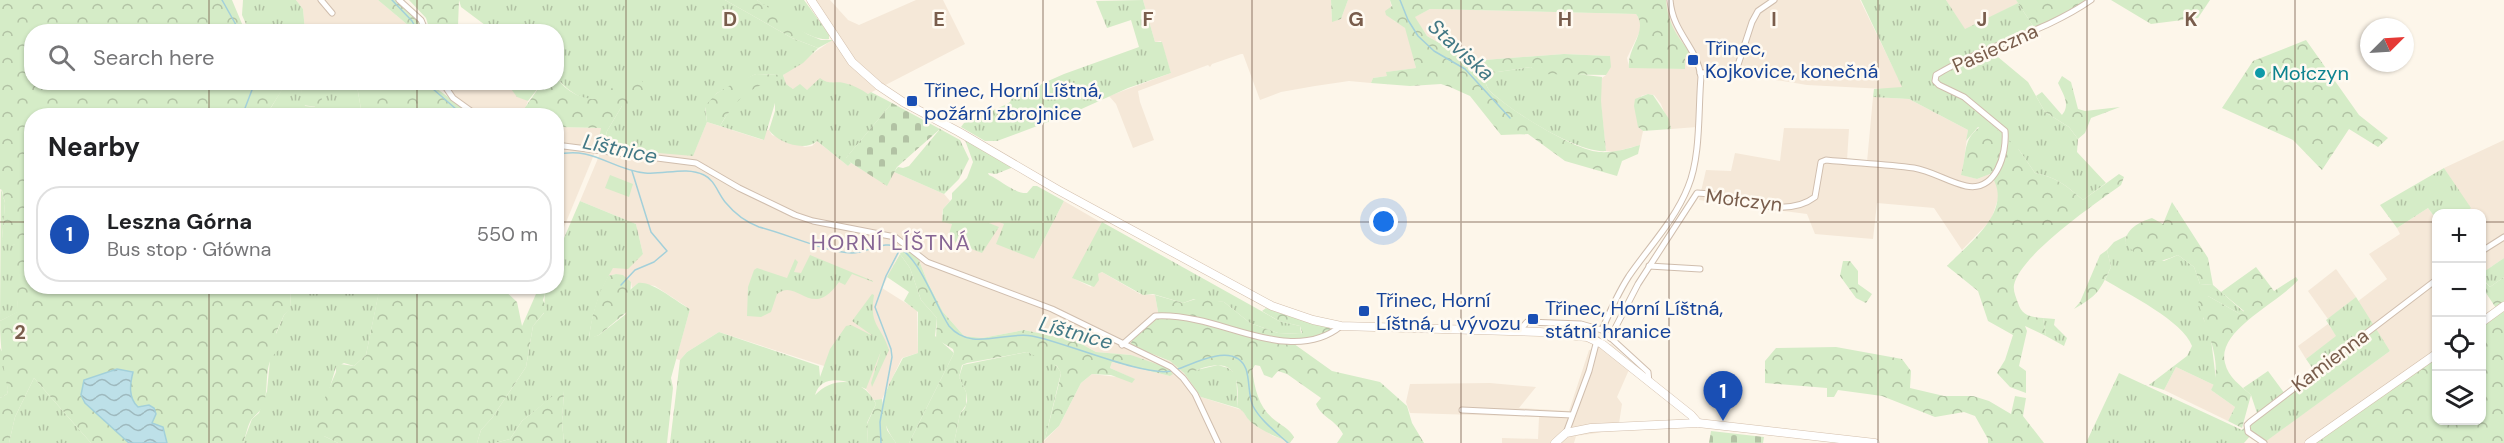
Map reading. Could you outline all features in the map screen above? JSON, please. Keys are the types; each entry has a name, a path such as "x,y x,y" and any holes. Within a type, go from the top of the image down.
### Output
{"street":[{"path":"321,0 332,13"},
{"path":"399,0 423,24"},
{"path":"811,0 852,62 879,86 903,102 969,137 1058,190 1272,306 1313,320 1341,326 1518,332 1570,335 1597,340 1698,423"},
{"path":"1602,330 1617,296 1671,218 1688,187 1693,169 1696,148 1699,62 1677,30 1671,14 1670,0"},
{"path":"1700,73 1736,71 1752,22 1758,11 1774,0"},
{"name":"Pasieczna","path":"1916,168 1966,186 1982,184 1993,177 2004,155 2005,131 1964,97 1939,85 1935,81 1936,75 2009,40 2051,23 2091,0"},
{"path":"448,90 453,98 467,108"},
{"path":"564,146 696,163 739,188 795,215 813,221 895,237 927,262 1052,309 1171,367 1184,378 1195,394 1218,443"},
{"name":"Mołczyn","path":"1610,338 1626,304 1697,193 1787,207 1807,202 1815,197 1819,168 1823,161 1916,168"},
{"path":"2486,248 2504,237"},
{"path":"1649,266 1700,269"},
{"name":"Kamienna","path":"2264,443 2248,432 2247,425 2250,422 2432,283"},
{"path":"2486,319 2504,306"},
{"path":"1122,345 1155,315 1197,320 1277,341 1305,341 1332,334 1341,326"},
{"path":"1518,332 1527,322 1570,324 1602,330 1648,372 1650,382"},
{"path":"1570,324 1570,335"},
{"path":"1555,443 1566,433 1589,370 1597,340"},
{"path":"2309,443 2432,357"},
{"path":"1462,410 1572,416"},
{"path":"1566,433 1591,428 1698,423 1875,443"}],"shaded area":[{"path":"296,0 378,0 407,24 304,24 303,9"},
{"path":"807,0 830,0 848,20 859,25 916,0 943,0 965,44 868,94 845,84 824,82 807,90 793,89 786,84 783,75 832,40"},
{"path":"1143,0 1331,0 1332,21 1341,19 1348,0 1390,0 1394,21 1402,24 1407,31 1416,68 1387,72 1387,76 1373,78 1371,83 1349,81 1315,86 1281,92 1260,100 1243,54 1241,54 1138,91 1154,140 1133,148 1116,104 1109,96 1171,73 1161,41 1155,42"},
{"path":"1666,0 1860,0 1904,90 1807,85 1757,77 1705,73 1701,81 1697,127 1671,129 1661,104 1654,95 1648,94 1641,96 1638,127 1643,131 1640,145 1614,152 1606,151 1600,94 1602,78 1606,75 1610,56 1564,54 1471,61 1427,36 1414,17 1430,9 1636,14 1640,20 1640,31 1627,58 1629,67 1684,69 1685,58 1690,52 1673,31 1667,17"},
{"path":"1946,0 2016,0 2018,3 1965,30"},
{"path":"451,90 514,90 528,101 525,108 463,108 448,97"},
{"path":"1873,97 1909,99 1968,130 1962,175 1977,179 1989,174 1997,184 1999,196 1991,220 1962,250 1934,208 1877,203 1873,239 1815,234 1807,214 1699,200 1706,170 1731,171 1735,153 1780,161 1784,128 1849,129 1847,160 1867,162"},
{"path":"707,122 763,140 766,130 769,130 772,135 805,147 812,146 817,141 848,166 851,163 887,185 894,172 944,194 950,201 943,209 942,215 998,227 988,223 1004,224 1022,253 1034,259 1064,201 1102,223 1073,278 1091,287 1098,274 1102,272 1140,294 1155,295 1159,317 1152,355 1170,361 1184,373 1201,397 1242,410 1249,420 1273,436 1286,440 1287,443 1042,443 1059,426 1081,383 1092,374 1134,379 1110,368 1112,362 1170,376 1131,355 1096,352 1076,341 1024,330 982,338 964,336 943,312 918,258 903,246 882,288 917,310 918,353 902,358 882,399 874,400 866,389 824,366 719,332 687,352 680,360 676,359 690,309 655,286 638,283 632,288 631,282 616,274 608,276 613,267 643,254 636,224 580,201 604,144 635,151 662,153 696,148"},
{"path":"564,127 602,128 598,145 564,227"},
{"path":"2504,140 2504,258 2486,270 2486,209 2469,209 2444,168"},
{"path":"2428,208 2432,214 2432,355 2305,443 2263,443 2390,351 2357,302 2387,279 2369,254 2400,234 2397,228"},
{"path":"2336,269 2356,297 2328,319 2308,291"},
{"path":"2328,324 2337,336 2306,359 2298,346"},
{"path":"1611,344 1632,363 1617,397 1622,404 1618,430 1576,436 1574,443 1502,443 1502,438 1538,439 1539,417 1410,413 1406,402 1410,384 1490,383 1536,387 1519,408 1569,411 1589,350"},
{"path":"2176,367 2214,385 2211,390 2235,407 2228,421 2164,390"}],"green space":[{"path":"0,0 232,0 242,24 24,24 24,90 282,90 270,108 24,108 24,294 291,294 290,309 284,315 276,333 284,347 272,358 269,365 263,406 251,420 243,443 91,443 34,378 15,417 9,443 0,443 0,398 7,394 8,390 2,356 0,321 17,312 17,307 14,275 15,245 5,243 2,239 5,203 0,189"},
{"path":"243,0 296,0 303,9 304,24 246,24 242,15"},
{"path":"378,0 396,0 418,19 420,24 407,24"},
{"path":"409,0 459,0 458,24 428,24 426,18"},
{"path":"459,0 725,0 792,38 818,48 803,63 783,75 786,84 793,89 800,84 807,90 820,78 829,82 851,85 892,103 846,158 851,163 848,166 817,141 806,146 799,146 773,135 769,130 775,103 764,140 720,126 736,100 748,90 780,75 756,74 717,93 705,108 707,122 693,156 635,151 604,144 607,131 622,106 608,92 589,99 564,85 564,24 484,24 461,7"},
{"path":"725,0 757,0 807,34 821,40 833,40 818,48 792,38"},
{"path":"757,0 804,0 829,34 829,39 821,39 802,31"},
{"path":"1143,0 1155,42 1162,42 1171,73 997,141 985,141 961,127 964,123 1005,105 1012,97 1064,74 1139,47 1131,20 1107,28 1096,1"},
{"path":"1331,0 1348,0 1341,19 1332,22"},
{"path":"1390,0 1666,0 1674,28 1690,52 1685,58 1685,69 1629,68 1629,61 1640,27 1636,14 1430,9 1415,17 1427,36 1471,61 1564,54 1610,56 1611,67 1606,75 1539,74 1531,67 1484,74 1489,89 1499,99 1542,128 1574,145 1604,152 1640,145 1638,154 1622,161 1617,176 1565,161 1528,134 1501,135 1470,96 1450,87 1441,84 1410,86 1371,83 1373,78 1387,76 1386,72 1416,68 1405,28 1386,15 1385,11 1392,6"},
{"path":"1861,0 1946,0 1965,29 2018,3 2035,29 1992,52 2028,82 2045,112 2069,127 2078,139 2077,152 2106,183 2083,200 2061,183 2035,173 2019,150 1978,127 1966,141 1968,130 1909,99 1873,97 1874,89 1902,87"},
{"path":"2016,0 2089,0 2035,29"},
{"path":"2111,0 2210,0 2198,18 2151,24"},
{"path":"2306,40 2359,115 2388,138 2378,147 2349,129 2322,170 2293,140 2222,108 2253,61"},
{"path":"1531,67 1540,73 1568,73 1602,77 1601,101 1606,151 1579,146 1545,130 1513,109 1488,88 1484,74"},
{"path":"756,74 783,75 746,94 720,126 707,122 705,106 717,93"},
{"path":"639,76 645,86 644,97 627,107 622,106 607,131 604,144 598,145 601,128 564,127 564,108 525,108 537,90 564,90 564,87 583,97 594,99 617,85"},
{"path":"2062,76 2071,82 2078,109 2085,111 2120,107 2091,118 2085,133 2078,139 2069,127 2045,112 2036,96 2042,92 2062,115 2066,103 2058,83"},
{"path":"282,90 301,90 305,106 315,107 322,90 358,90 361,108 271,108"},
{"path":"301,90 324,90 321,103 317,107 302,105"},
{"path":"358,90 439,90 463,108 361,108"},
{"path":"512,90 537,90 528,101 517,97"},
{"path":"1648,94 1653,95 1669,119 1671,129 1643,131 1638,127 1635,99"},
{"path":"892,103 940,129 897,167 887,186 845,159"},
{"path":"1988,122 2019,150 2035,173 2061,183 2083,200 2119,174 2124,177 2121,185 2060,231 2030,259 2019,273 2014,287 2020,307 2027,315 2043,318 2046,336 2025,326 2027,331 2019,366 2026,371 2026,393 2010,387 1997,373 2005,360 2013,335 1988,321 1978,291 1947,266 1978,236 1994,212 1997,187 1990,174 1977,179 1961,175 1969,138 1979,127"},
{"path":"940,129 960,140 969,159 959,179 944,194 894,172 898,167 909,166"},
{"path":"965,140 1011,166 996,174 988,173 1008,187 1027,193 1033,186 1037,186 1064,201 1034,259 996,244 1004,224 989,223 999,227 982,253 956,243 949,234 952,224 942,222 943,209 952,199 952,193 967,178 973,162"},
{"path":"2444,168 2471,208 2432,209 2432,214 2428,208 2397,228 2380,205"},
{"path":"610,175 633,184 629,197 605,188"},
{"path":"1,189 5,203 2,239 15,245 18,312 0,321"},
{"path":"580,201 636,224 643,254 628,269 613,268 597,301 589,338 599,335 626,314 630,290 638,283 650,285 690,309 671,378 673,388 667,443 564,443 562,422 564,391 560,391 522,421 510,439 495,443 477,443 481,430 492,418 526,367 533,326 544,313 545,294 564,294 564,238"},
{"path":"2172,202 2208,258 2213,285 2200,284 2194,267 2178,255 2161,261 2149,261 2138,256 2125,243 2131,230 2142,222 2152,218 2163,224"},
{"path":"1102,222 1279,321 1300,326 1301,334 1278,333 1250,323 1224,302 1194,299 1183,303 1153,294 1143,295 1102,272 1098,274 1099,280 1094,287 1072,278"},
{"path":"2126,236 2125,243 2164,261 2178,255 2194,267 2200,284 2213,285 2244,312 2240,314 2208,296 2203,318 2210,331 2216,380 2214,385 2176,367 2164,390 2149,385 2187,356 2192,346 2187,337 2167,318 2105,280 2111,267 2107,250 2114,242"},
{"path":"903,246 918,258 943,312 964,336 982,338 1024,330 1076,341 1096,352 1131,355 1168,368 1173,374 1170,376 1112,362 1110,368 1135,379 1132,383 1111,375 1092,374 1081,383 1059,426 1045,439 1061,373 1057,366 1027,352 967,363 962,365 959,377 966,392 966,405 960,414 954,443 909,443 954,353 953,349 936,339 937,318 921,300 910,268 900,254"},
{"path":"2107,250 2111,267 2104,282 2093,296 2074,309 2080,302 2100,255"},
{"path":"900,254 910,268 921,300 937,318 935,336 954,353 909,443 896,443 888,431 883,409 887,390 903,358 918,353 918,312 904,301 909,292 887,277"},
{"path":"810,255 873,282 852,274 845,285 839,282 829,293 813,299 785,290 777,294 771,312 761,317 747,316 748,287 754,270 757,268 787,278 795,259 798,262 794,272 801,273"},
{"path":"2504,258 2504,277 2490,287 2486,282 2486,270"},
{"path":"1843,261 1850,261 1858,271 1858,284 1872,294 1866,303 1856,298 1840,276"},
{"path":"2256,267 2274,291 2296,277 2298,280 2239,328 2230,339 2225,351 2225,363 2229,373 2251,395 2242,428 2228,421 2235,407 2211,390 2215,380 2215,358 2198,302 2208,296 2240,314 2244,311 2221,292"},
{"path":"623,275 631,282 629,310 599,335 589,339 593,315 601,291 608,276"},
{"path":"2504,277 2504,443 2312,443 2432,358 2432,425 2486,425 2486,320 2498,311 2486,293 2486,283 2490,287"},
{"path":"291,294 379,294 366,355 354,366 344,363 336,367 329,390 324,436 338,443 243,443 252,419 259,413 267,391 270,360 275,351 276,334 284,315 290,308"},
{"path":"378,294 508,294 517,302 522,326 536,294 545,294 543,300 547,309 533,326 526,367 492,418 481,430 477,443 338,443 324,436 314,423 336,372 336,367 340,364 354,366 366,355"},
{"path":"872,294 874,295 874,320 889,350 872,387 871,383 881,351 866,389 859,386 871,395 876,404 867,423 868,443 670,443 680,360 687,352 719,332 819,366 820,377 830,349 846,326 851,325 873,336 852,321","holes":["838,380 848,382 831,384 815,395 824,383"]},
{"path":"1155,295 1183,303 1199,298 1224,302 1250,323 1278,333 1301,334 1302,332 1300,326 1279,321 1262,311 1266,308 1330,328 1332,330 1324,335 1290,341 1332,371 1380,382 1407,406 1412,423 1424,443 1337,443 1343,434 1319,409 1316,404 1321,398 1287,374 1278,371 1272,378 1264,375 1260,366 1255,365 1252,370 1253,377 1262,405 1270,416 1294,437 1290,443 1287,443 1272,435 1251,422 1238,408 1235,376 1225,366 1217,365 1184,373 1170,361 1130,345 1133,339 1159,317"},
{"path":"2356,297 2390,351 2265,442 2251,435 2244,443 2086,443 2119,373 2242,430 2258,416 2251,395 2243,388 2268,371 2285,394 2315,372 2306,359 2336,336 2326,320"},
{"path":"2043,318 2055,319 2054,325 2067,338 2064,346 2046,336"},
{"path":"1836,347 1902,359 1911,371 1910,388 1944,396 1973,396 1989,401 2011,414 2015,396 2026,398 2023,416 2044,443 1988,443 1975,416 1964,412 1935,417 1882,396 1838,390 1834,397 1827,397 1827,388 1765,383 1765,361 1776,348"},
{"path":"0,348 4,355 8,390 7,394 0,398"},
{"path":"1027,352 1051,362 1061,373 1045,439 1042,443 954,443 960,414 967,401 966,392 959,377 963,365"},
{"path":"1218,365 1236,374 1238,408 1201,397 1184,373"},
{"path":"34,378 91,443 9,443 15,417"},
{"path":"559,391 564,391 562,422 564,443 495,443 510,439 522,421"},
{"path":"882,399 887,430 896,443 868,443 867,424 876,404 874,400"},
{"path":"1711,431 1764,437 1763,443 1709,443"}],"water":[{"path":"117,369 133,372 131,395 138,407 149,405 154,408 156,414 152,423 163,427 167,443 129,443 85,403 81,395 84,380"}],"waterway":[{"path":"222,0 236,24"},
{"name":"Líštnice","path":"392,0 414,24"},
{"name":"Staviska","path":"1400,0 1418,36 1434,51 1465,69 1510,118"},
{"path":"245,108 252,90"},
{"name":"Líštnice","path":"434,90 455,108"},
{"name":"Líštnice","path":"564,154 580,153 622,168 645,173 697,172 708,177 729,207 750,223 830,249 852,253 883,245 895,246 915,263 949,326 967,338 1032,336 1143,369 1171,371"},
{"path":"621,285 635,270 654,262 667,251 651,232 632,171"},
{"name":"Líštnice","path":"881,443 880,422 892,357 875,307 886,276 900,249"},
{"path":"1176,370 1214,356 1233,356 1241,361 1246,369 1253,406 1264,421 1288,443"}],"place":[{"name":"Třinec, Kojkovice, konečná","path":"1693,60"},
{"name":"Mołczyn","path":"2260,73"},
{"name":"Třinec, Horní Líštná, požární zbrojnice","path":"912,101"},
{"name":"Třinec, Horní Líštná, u vývozu","path":"1364,311"},
{"name":"Třinec, Horní Líštná, státní hranice","path":"1533,319"},
{"name":"Leszna Górna","path":"1723,421"}],"district":[{"name":"HORNÍ LÍŠTNÁ","path":"891,242"}]}
